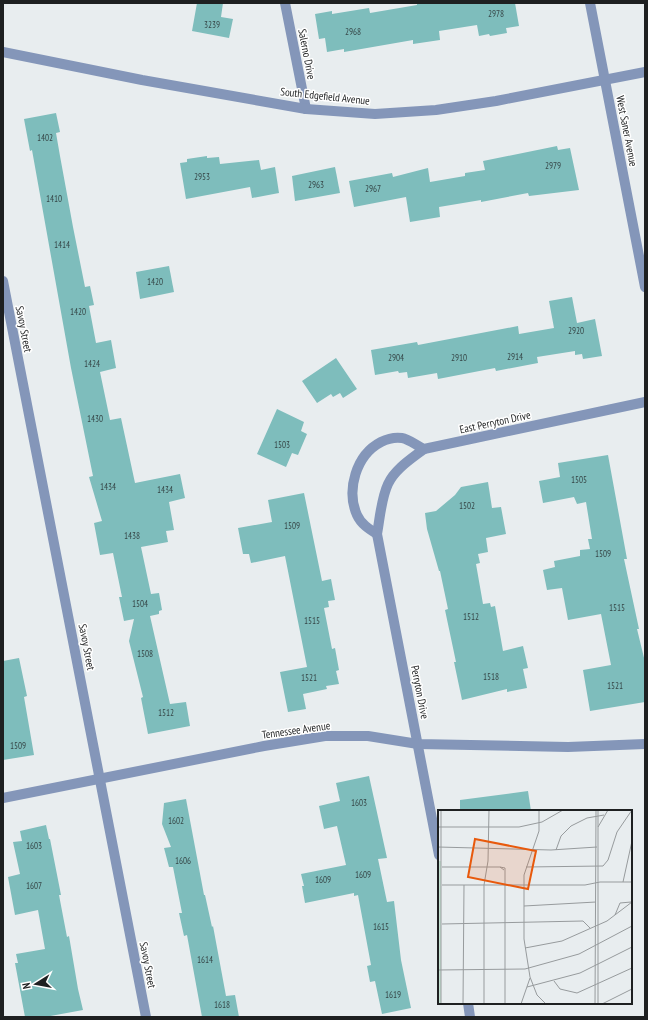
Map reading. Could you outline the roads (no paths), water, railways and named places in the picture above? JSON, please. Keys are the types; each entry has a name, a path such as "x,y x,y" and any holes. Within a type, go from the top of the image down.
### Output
{"street":[{"name":"Salerno Drive","path":"285,3 306,109"},
{"name":"West Saner Avenue","path":"590,3 645,287"},
{"name":"South Edgefield Avenue","path":"3,52 142,80 306,109 375,114 436,110 496,101 645,72"},
{"name":"Savoy Street","path":"3,281 146,1017"},
{"name":"East Perryton Drive","path":"424,449 645,402"},
{"path":"377,534 366,527 358,516 353,500 353,480 360,462 373,446 387,439 402,438 424,449"},
{"name":"Perryton Drive","path":"424,449 403,465 388,484 381,508 377,534 438,850"},
{"name":"Tennessee Avenue","path":"3,798 264,746 325,736 368,736 418,744 568,747 645,744"},
{"path":"468,1004 470,1017"}]}
